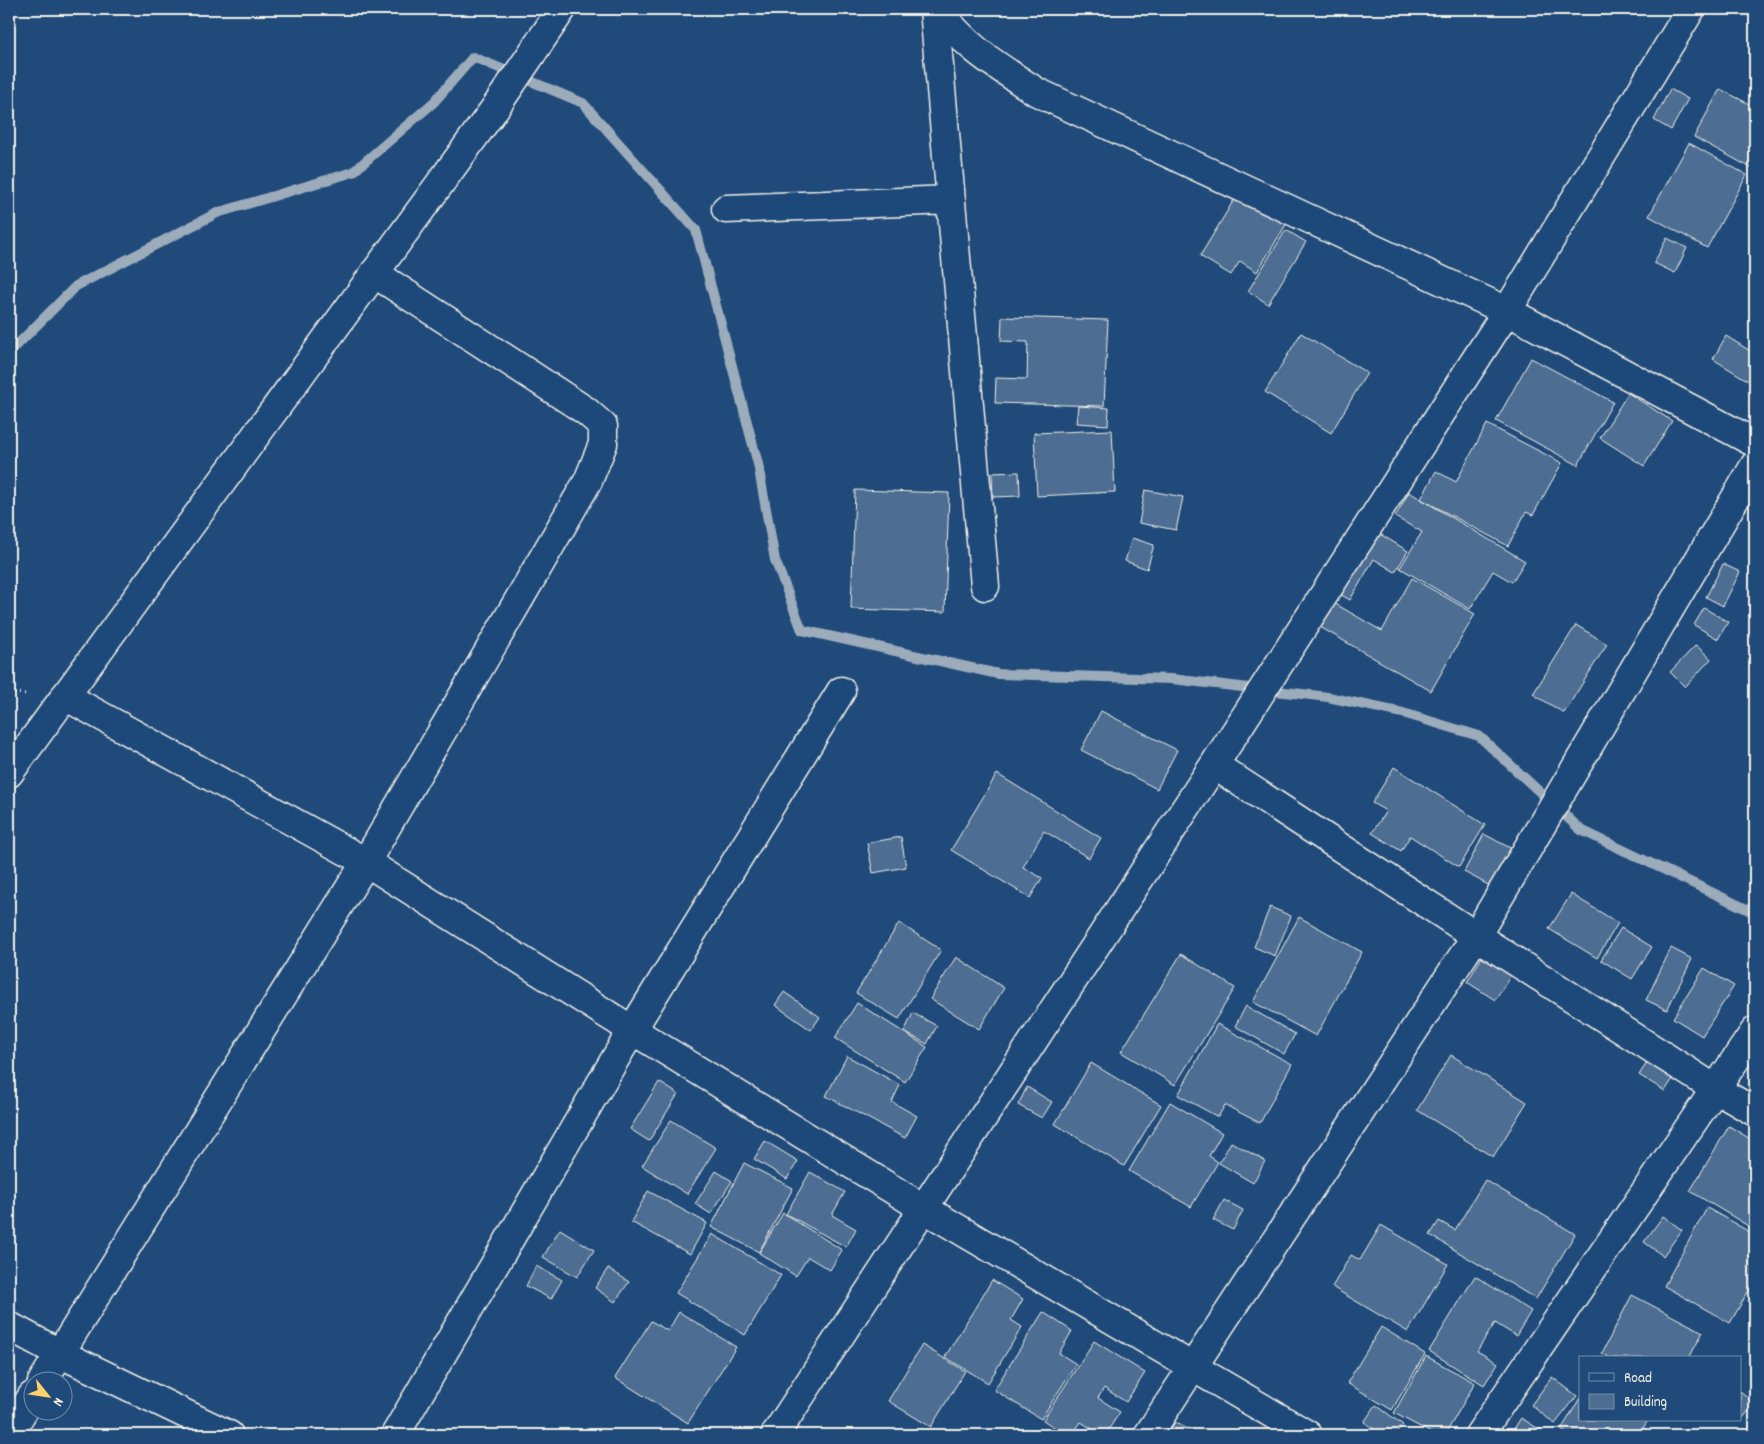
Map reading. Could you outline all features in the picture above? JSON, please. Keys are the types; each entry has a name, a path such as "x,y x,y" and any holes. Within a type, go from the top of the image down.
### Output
{"street":[{"path":"9,773 493,111 562,9"},
{"path":"934,9 985,586"},
{"path":"938,9 964,40 987,59 1037,92 1507,311 1755,443"},
{"path":"775,1435 1214,764 1507,311 1691,9"},
{"path":"726,209 951,200"},
{"path":"48,1372 366,862 588,481 603,444 603,426 586,411 374,273"},
{"path":"1148,1435 1476,936 1755,465"},
{"path":"395,1435 632,1030 841,691"},
{"path":"66,696 366,862 632,1030 923,1208 1308,1435"},
{"path":"1214,764 1476,936 1717,1090 1755,1112"},
{"path":"1479,1435 1717,1090 1755,1031"},
{"path":"9,1326 59,1353 229,1435"},
{"path":"9,1434 22,1413"}],"building":[{"path":"1670,89 1688,99 1671,130 1654,120"},
{"path":"1720,89 1755,107 1755,170 1694,137"},
{"path":"1689,143 1747,175 1707,248 1649,216"},
{"path":"1246,180 1295,210 1257,272 1240,261 1231,275 1200,256"},
{"path":"1286,230 1306,242 1268,304 1248,291"},
{"path":"1667,238 1687,248 1675,273 1654,263"},
{"path":"1002,317 1108,320 1104,406 995,403 996,378 1027,379 1028,342 1001,341"},
{"path":"1301,333 1367,373 1331,433 1265,392"},
{"path":"1726,336 1755,354 1755,385 1713,359"},
{"path":"1531,358 1613,402 1578,465 1496,421"},
{"path":"1628,393 1672,421 1644,466 1600,438"},
{"path":"1078,406 1109,408 1108,425 1076,423"},
{"path":"1487,424 1562,463 1533,515 1526,512 1508,546 1421,499 1436,471 1456,482"},
{"path":"1112,430 1115,492 1037,496 1034,433"},
{"path":"1019,472 1020,496 993,497 992,473"},
{"path":"855,490 949,493 945,612 851,609"},
{"path":"1145,490 1183,497 1176,530 1139,523"},
{"path":"1409,492 1525,561 1512,582 1493,571 1470,609 1400,568 1422,532 1395,517"},
{"path":"1365,525 1408,551 1395,572 1374,559 1350,600 1328,587"},
{"path":"1132,538 1154,545 1147,569 1125,561"},
{"path":"1723,564 1740,572 1723,606 1706,597"},
{"path":"1412,578 1475,614 1431,691 1306,619 1320,595 1382,631"},
{"path":"1704,608 1728,622 1718,639 1694,625"},
{"path":"1576,625 1607,644 1564,713 1533,694"},
{"path":"1696,645 1711,659 1685,687 1670,672"},
{"path":"1101,711 1177,750 1157,789 1081,750"},
{"path":"1394,767 1485,825 1459,867 1410,836 1401,851 1372,833 1386,811 1372,803"},
{"path":"997,774 1101,838 1089,858 1044,831 1023,867 1042,878 1030,898 951,850"},
{"path":"1484,834 1514,850 1494,888 1464,872"},
{"path":"901,837 906,867 873,873 867,843"},
{"path":"1571,894 1618,923 1597,958 1549,929"},
{"path":"1270,907 1291,916 1275,956 1254,947"},
{"path":"1299,917 1362,952 1316,1036 1253,1002"},
{"path":"899,923 941,950 899,1019 856,993"},
{"path":"1621,928 1652,947 1632,979 1601,960"},
{"path":"1671,948 1692,959 1667,1010 1646,1000"},
{"path":"1181,954 1235,988 1175,1085 1121,1052"},
{"path":"956,957 1004,988 979,1029 930,999"},
{"path":"1482,957 1511,975 1495,1000 1467,982"},
{"path":"1704,968 1734,986 1702,1036 1673,1018"},
{"path":"784,992 820,1017 811,1030 775,1005"},
{"path":"857,1003 927,1047 905,1082 835,1038"},
{"path":"1246,1006 1295,1034 1284,1054 1235,1026"},
{"path":"913,1013 937,1026 927,1044 904,1032"},
{"path":"1217,1024 1292,1064 1260,1123 1225,1105 1218,1117 1178,1095"},
{"path":"1451,1055 1527,1102 1493,1157 1417,1110"},
{"path":"847,1056 900,1085 892,1102 917,1116 905,1138 826,1096"},
{"path":"1648,1061 1674,1077 1665,1091 1639,1075"},
{"path":"1091,1063 1161,1105 1124,1166 1055,1124"},
{"path":"659,1082 678,1094 649,1141 630,1129"},
{"path":"1027,1087 1052,1102 1042,1118 1018,1105"},
{"path":"1170,1102 1222,1133 1209,1156 1218,1162 1191,1207 1129,1171"},
{"path":"671,1120 716,1148 687,1194 642,1166"},
{"path":"1729,1126 1755,1142 1755,1230 1690,1191"},
{"path":"765,1141 798,1161 787,1179 754,1159"},
{"path":"1231,1142 1265,1161 1253,1183 1219,1163"},
{"path":"744,1163 793,1188 759,1252 711,1227"},
{"path":"716,1171 732,1181 711,1214 695,1204"},
{"path":"810,1172 845,1192 832,1215 856,1229 846,1247 786,1214"},
{"path":"1485,1180 1575,1234 1536,1299 1430,1235 1439,1221 1455,1230"},
{"path":"648,1191 707,1223 690,1254 631,1222"},
{"path":"1224,1200 1243,1210 1233,1230 1213,1220"},
{"path":"1707,1208 1755,1235 1755,1280 1730,1323 1664,1286"},
{"path":"783,1213 842,1250 830,1270 808,1257 796,1276 759,1253"},
{"path":"1663,1216 1682,1230 1663,1256 1644,1242"},
{"path":"1381,1225 1448,1264 1408,1332 1332,1287 1351,1255 1360,1260"},
{"path":"560,1229 594,1250 577,1277 543,1257"},
{"path":"712,1234 781,1275 745,1335 676,1293"},
{"path":"536,1266 562,1280 551,1299 526,1286"},
{"path":"608,1268 629,1282 615,1302 595,1288"},
{"path":"1475,1276 1531,1311 1516,1336 1495,1323 1477,1351 1498,1363 1484,1385 1429,1351"},
{"path":"992,1280 1023,1299 1011,1320 1022,1327 988,1383 945,1357"},
{"path":"1632,1295 1703,1332 1690,1356 1607,1356 1602,1353"},
{"path":"679,1312 736,1347 688,1423 615,1378 651,1321 668,1331"},
{"path":"1043,1312 1072,1331 1059,1353 1076,1364 1041,1419 994,1390"},
{"path":"1381,1327 1425,1354 1392,1410 1347,1383"},
{"path":"1094,1341 1145,1373 1126,1402 1104,1388 1098,1398 1120,1412 1105,1435 1081,1422 1072,1435 1066,1435 1043,1420"},
{"path":"922,1345 965,1371 931,1427 888,1401"},
{"path":"1426,1356 1475,1383 1445,1435 1435,1435 1394,1413"},
{"path":"1552,1377 1577,1396 1555,1424 1531,1405"},
{"path":"1742,1393 1755,1403 1742,1419"},
{"path":"1579,1400 1579,1422 1647,1422 1639,1435 1570,1435 1561,1430"},
{"path":"1376,1405 1403,1425 1395,1435 1382,1435 1364,1422"},
{"path":"1521,1418 1549,1435 1510,1435"},
{"path":"1175,1422 1198,1435 1167,1435"}],"waterway":[{"path":"9,353 76,286 217,213 353,172 434,102 473,57 583,103 696,230 758,464 775,560 802,630 998,674 1172,679 1328,697 1403,713 1479,736 1581,830 1755,913"}]}
